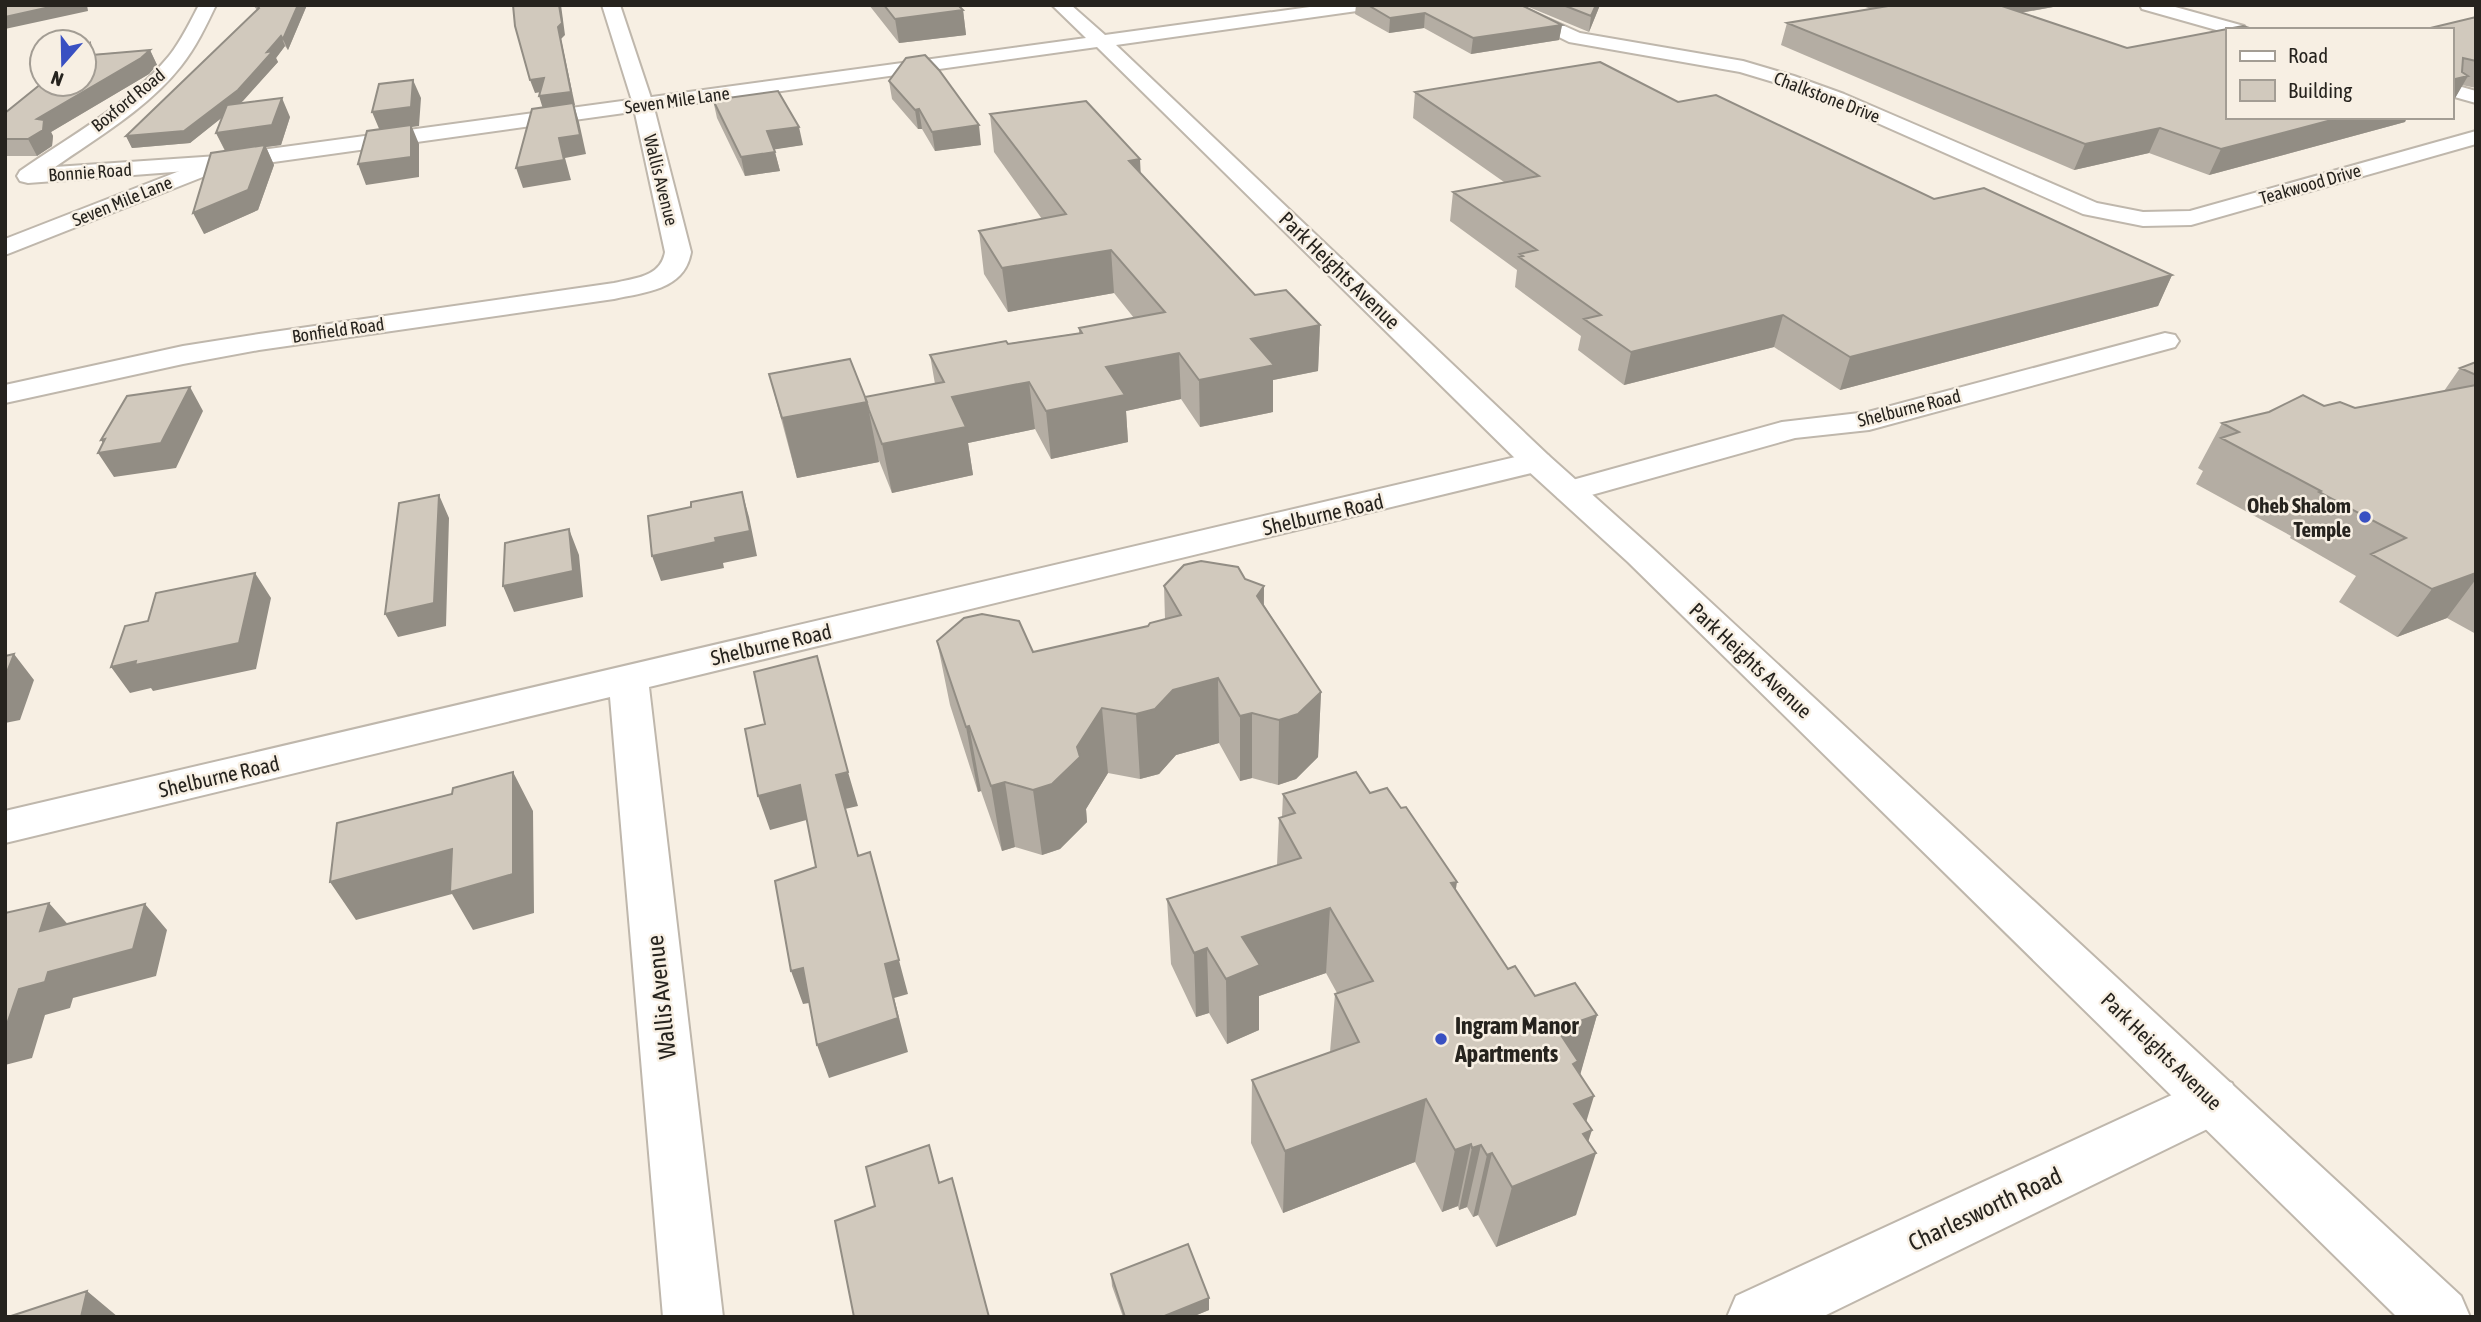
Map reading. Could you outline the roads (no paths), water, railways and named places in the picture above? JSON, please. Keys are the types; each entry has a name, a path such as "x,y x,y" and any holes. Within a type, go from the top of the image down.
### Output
{"street":[{"name":"Boxford Road","path":"17,177 110,116 169,68 182,51 208,5"},
{"name":"Wallis Avenue","path":"611,5 643,104 678,252 678,264 671,274"},
{"name":"Park Heights Avenue","path":"1060,5 1102,42 1537,462 2440,1317"},
{"name":"Seven Mile Lane","path":"5,248 218,163 1364,5"},
{"name":"Chalkstone Drive","path":"1503,5 1575,38 1743,67 1787,80 1838,98 2080,205 2113,215 2143,219"},
{"path":"2148,5 2231,28"},
{"path":"2453,91 2476,97"},
{"name":"Teakwood Drive","path":"2143,219 2191,218 2476,137"},
{"name":"Bonnie Road","path":"17,177 218,163"},
{"name":"Bonfield Road","path":"5,394 183,355 614,291 671,274"},
{"name":"Shelburne Road","path":"1570,491 1793,429 1869,421 2165,341"},
{"name":"Shelburne Road","path":"5,827 1537,462"},
{"name":"Wallis Avenue","path":"628,677 693,1317"},
{"name":"Charlesworth Road","path":"1757,1317 2213,1100"}],"place":[{"name":"Oheb Shalom Temple","path":"2365,517"},
{"name":"Ingram Manor Apartments","path":"1441,1039"}]}
